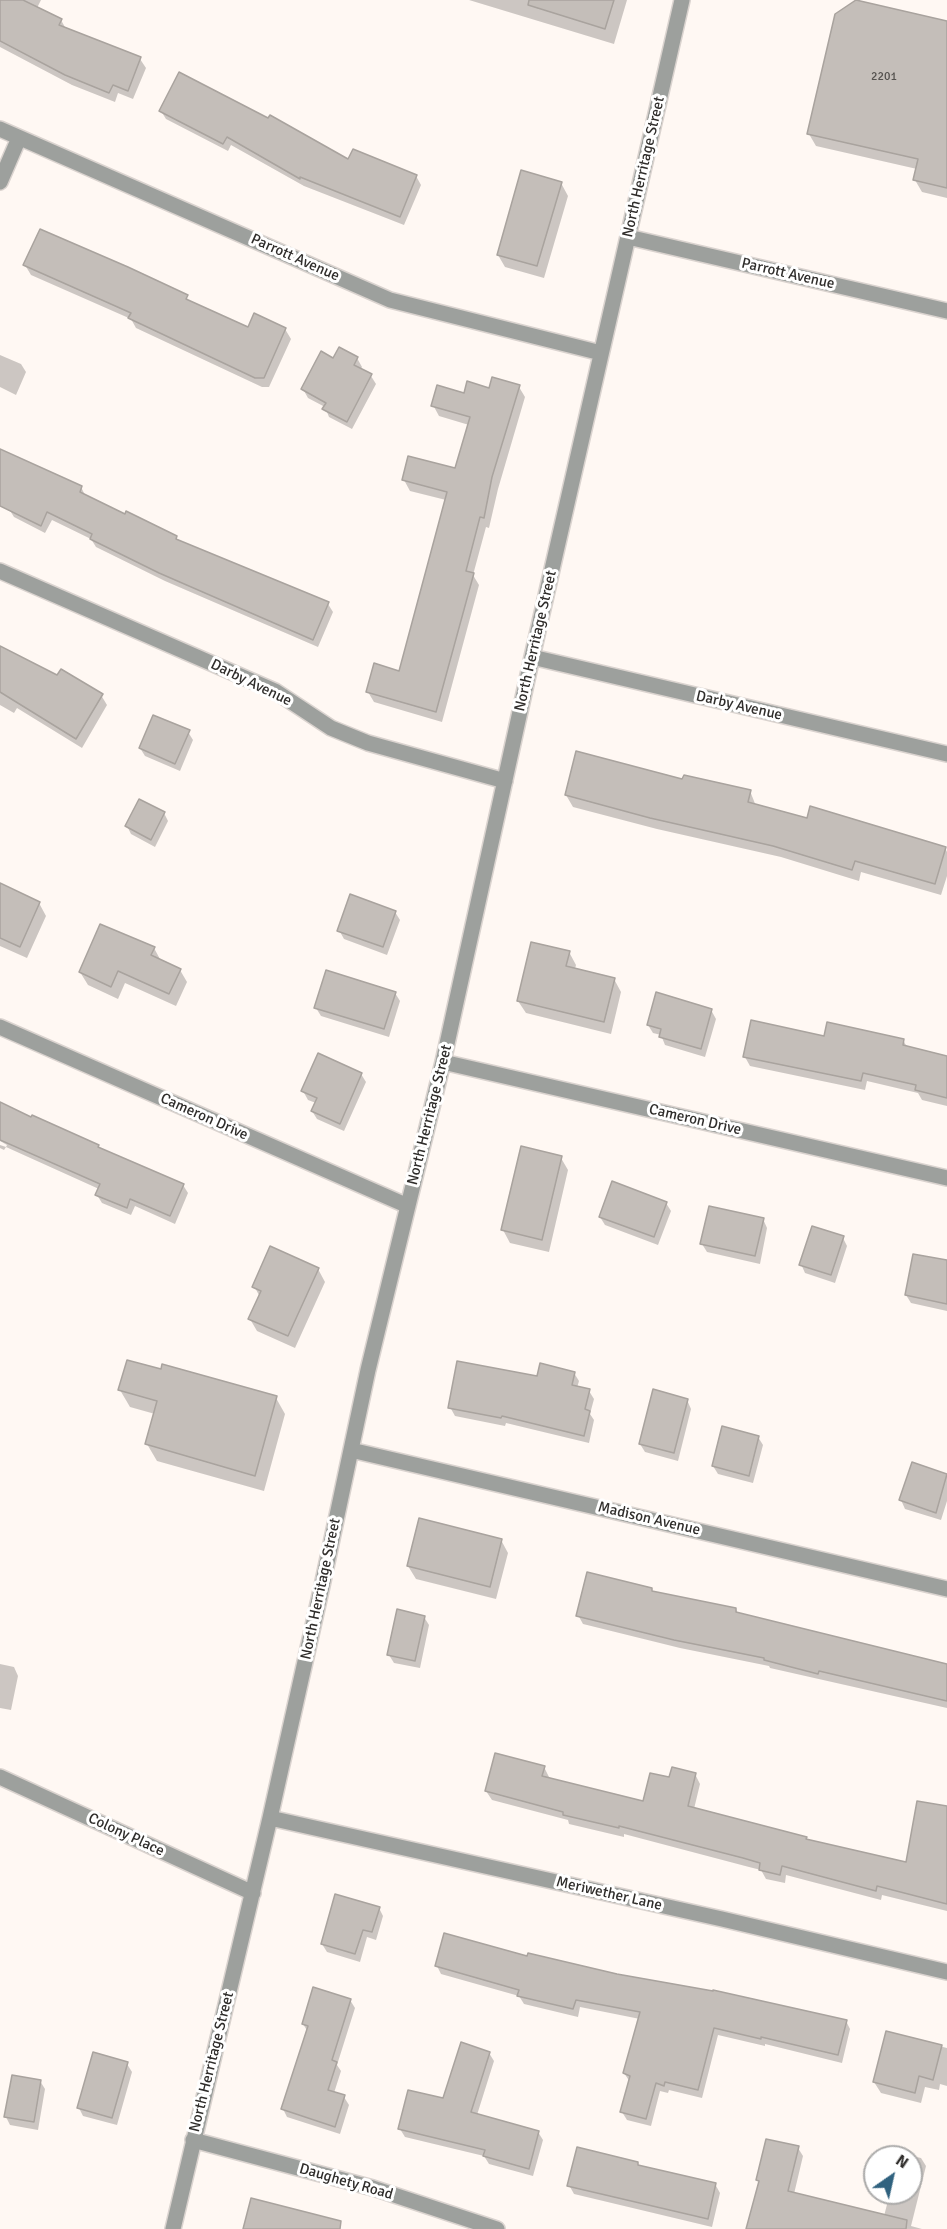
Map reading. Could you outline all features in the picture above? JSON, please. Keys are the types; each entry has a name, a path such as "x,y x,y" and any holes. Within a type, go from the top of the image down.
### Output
{"street":[{"name":"North Herritage Street","path":"173,2229 253,1893 351,1450 443,1062 532,657 682,0"},
{"name":"Parrott Avenue","path":"0,129 390,300 601,353"},
{"path":"0,182 19,138"},
{"name":"Parrott Avenue","path":"628,237 947,310"},
{"name":"Darby Avenue","path":"0,571 275,691 331,728 368,744 505,781"},
{"name":"Darby Avenue","path":"532,657 947,754"},
{"name":"Cameron Drive","path":"0,1028 408,1206"},
{"name":"Cameron Drive","path":"443,1062 947,1178"},
{"name":"Madison Avenue","path":"351,1450 947,1589"},
{"name":"Colony Place","path":"0,1777 253,1893"},
{"name":"Meriwether Lane","path":"270,1818 947,1972"},
{"name":"Daughety Road","path":"193,2140 373,2188 497,2229"}],"building":[{"path":"0,0 23,0 62,19 59,25 141,57 128,91 113,85 109,93 65,75 0,41"},
{"path":"529,0 614,0 605,29 528,5"},
{"path":"856,0 947,21 947,188 913,180 918,159 807,134 835,14"},
{"path":"179,72 268,118 270,115 348,159 353,149 417,175 400,217 300,177 300,179 227,137 223,144 159,111"},
{"path":"521,170 562,182 537,266 497,255"},
{"path":"40,229 188,295 186,299 248,327 254,313 286,328 264,378 255,378 128,318 131,313 23,265"},
{"path":"339,347 358,357 354,365 372,374 347,422 322,409 326,403 301,389 321,351 333,358"},
{"path":"492,377 520,385 492,477 484,518 480,517 466,571 474,573 436,712 366,692 374,663 399,671 447,492 402,480 408,456 455,468 470,417 431,406 437,385 464,393 467,381 489,388"},
{"path":"0,449 82,486 80,492 125,514 126,511 177,536 176,539 329,602 313,640 159,573 90,539 92,534 47,512 41,526 0,506"},
{"path":"0,646 57,675 61,669 103,694 76,739 0,692"},
{"path":"153,715 190,730 175,764 139,748"},
{"path":"576,751 682,779 684,775 751,790 748,802 807,818 810,806 946,847 935,884 855,861 852,870 773,846 650,818 565,795"},
{"path":"139,799 165,812 151,840 125,826"},
{"path":"0,883 40,902 20,947 0,938"},
{"path":"350,894 396,911 383,947 337,931"},
{"path":"100,924 155,947 151,955 181,969 169,994 118,971 111,987 79,972"},
{"path":"531,942 570,951 566,966 615,978 604,1022 517,1001"},
{"path":"326,970 396,992 384,1029 314,1008"},
{"path":"656,992 712,1009 701,1049 659,1037 661,1029 647,1025"},
{"path":"751,1020 824,1036 827,1022 904,1039 903,1045 947,1056 947,1098 915,1090 916,1085 863,1073 861,1081 743,1057"},
{"path":"318,1053 362,1073 340,1124 311,1111 317,1098 301,1091"},
{"path":"0,1102 184,1184 170,1216 130,1199 127,1208 95,1195 100,1184 0,1140"},
{"path":"521,1146 562,1156 542,1240 501,1230"},
{"path":"612,1181 667,1202 654,1237 599,1217"},
{"path":"709,1206 764,1218 755,1256 700,1244"},
{"path":"812,1226 844,1236 831,1275 799,1265"},
{"path":"270,1246 319,1268 288,1336 248,1319 261,1291 252,1287"},
{"path":"913,1254 947,1260 947,1304 905,1295"},
{"path":"127,1360 161,1369 162,1364 277,1396 255,1476 145,1444 157,1401 118,1390"},
{"path":"457,1361 537,1376 540,1363 575,1372 572,1385 590,1389 585,1409 590,1411 584,1436 502,1416 501,1418 448,1408"},
{"path":"653,1389 688,1399 674,1453 639,1444"},
{"path":"722,1426 759,1436 749,1476 712,1466"},
{"path":"912,1462 947,1474 936,1513 899,1500"},
{"path":"419,1518 502,1539 490,1587 407,1566"},
{"path":"587,1572 652,1588 652,1591 736,1608 736,1612 947,1664 947,1701 819,1671 818,1674 764,1660 764,1658 674,1640 576,1616"},
{"path":"397,1609 425,1616 415,1661 387,1655"},
{"path":"495,1753 545,1766 542,1776 643,1801 650,1773 669,1777 672,1767 696,1773 688,1806 807,1837 806,1839 906,1862 917,1801 947,1806 947,1904 877,1886 876,1891 782,1866 780,1875 759,1870 760,1863 743,1858 619,1826 619,1828 563,1815 563,1812 485,1791"},
{"path":"335,1894 380,1907 372,1932 363,1930 355,1954 321,1944"},
{"path":"444,1933 527,1956 528,1953 617,1974 713,1990 847,2020 838,2055 714,2028 698,2090 665,2082 664,2086 656,2083 646,2119 620,2112 630,2076 623,2073 640,2012 576,2000 573,2009 517,1996 519,1990 435,1966"},
{"path":"313,1987 351,1999 332,2060 337,2062 328,2090 345,2095 335,2127 281,2109 308,2026 302,2024"},
{"path":"886,2031 942,2045 933,2080 919,2076 915,2093 873,2082"},
{"path":"461,2042 490,2052 471,2112 539,2131 529,2169 483,2156 485,2150 398,2129 408,2090 443,2098"},
{"path":"93,2052 128,2062 112,2118 77,2108"},
{"path":"12,2075 41,2080 34,2122 4,2117"},
{"path":"766,2139 799,2146 788,2191 907,2220 906,2229 746,2229 759,2181 756,2180"},
{"path":"577,2147 638,2162 638,2165 716,2183 708,2219 567,2186"},
{"path":"251,2198 341,2221 340,2229 243,2229"}]}
